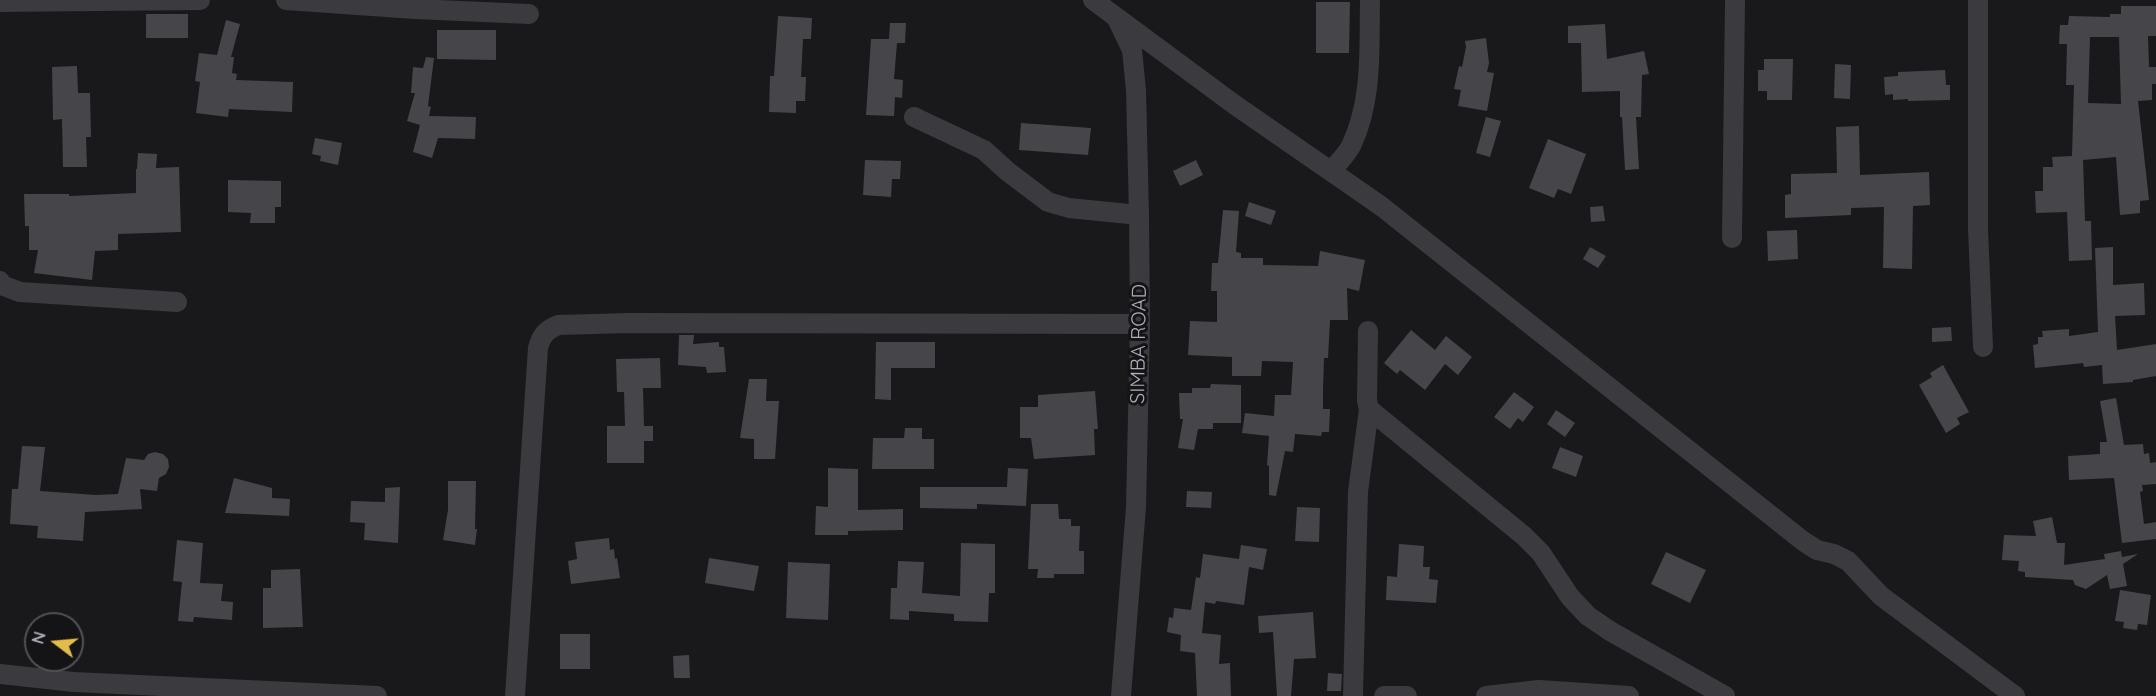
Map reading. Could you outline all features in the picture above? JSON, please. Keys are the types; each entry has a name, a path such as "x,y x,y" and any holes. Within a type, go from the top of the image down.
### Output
{"street":[{"path":"0,3 200,0"},
{"path":"286,0 529,14"},
{"path":"1093,0 1112,8 1235,105 1381,206 1803,541 1817,550 1834,554 1848,561 1881,596 2015,696"},
{"path":"1331,171 1350,147 1361,117 1368,85 1370,0"},
{"path":"1732,238 1735,0"},
{"path":"1978,0 1978,229 1983,347"},
{"name":"SIMBA ROAD","path":"1112,8 1132,50 1136,90 1139,215 1140,324 1136,507 1119,695"},
{"path":"914,117 984,150 1048,202 1069,208 1139,215"},
{"path":"0,281 1,285 20,292 177,303"},
{"path":"515,696 538,348 540,340 550,328 558,325 629,322 1140,324"},
{"path":"1353,696 1358,492 1369,409 1367,401 1368,330"},
{"path":"1369,409 1524,536 1540,553 1570,597 1588,616 1610,631 1725,696"},
{"path":"0,674 74,682 377,696"},
{"path":"1486,696 1539,690 1629,696"},
{"path":"1384,696 1407,696"}],"building":[{"path":"1316,2 1350,2 1349,53 1316,53"},
{"path":"2121,6 2156,6 2156,36 2148,36 2149,67 2156,67 2156,84 2152,84 2152,100 2138,101 2149,200 2140,201 2140,213 2120,215 2116,157 2083,160 2085,221 2091,221 2092,260 2069,261 2067,212 2036,213 2035,191 2043,191 2043,167 2053,167 2052,157 2072,156 2074,85 2066,85 2067,44 2059,44 2060,25 2068,25 2069,16 2110,17 2110,14 2121,14","holes":["2090,37 2119,37 2121,104 2088,103"]},
{"path":"146,14 188,14 188,38 146,38"},
{"path":"778,16 812,18 811,39 803,39 801,77 806,77 805,101 796,101 796,113 769,112 770,76 774,76"},
{"path":"226,20 240,24 231,57 234,57 232,73 237,74 236,80 293,82 292,112 229,109 228,117 196,113 200,82 195,81 199,53 217,55"},
{"path":"890,23 906,23 905,43 897,43 894,79 903,80 902,98 895,97 894,116 866,115 871,39 889,39"},
{"path":"1605,24 1607,59 1644,51 1649,74 1642,75 1641,117 1636,117 1639,169 1625,170 1620,91 1582,92 1581,43 1568,43 1568,26"},
{"path":"437,30 496,30 496,60 437,59"},
{"path":"1486,38 1489,63 1487,72 1494,73 1487,111 1458,106 1461,90 1454,89 1459,66 1462,67 1465,41"},
{"path":"426,57 434,58 428,106 431,107 429,116 476,117 475,139 438,138 432,158 413,152 420,125 407,121 415,93 411,93 413,67 423,68"},
{"path":"1764,59 1793,59 1792,100 1767,100 1767,91 1758,91 1758,70 1764,70"},
{"path":"1835,64 1851,65 1850,99 1834,98"},
{"path":"77,66 78,93 90,93 91,137 86,137 87,167 63,167 62,119 53,120 52,67"},
{"path":"1945,70 1946,85 1950,85 1950,100 1893,100 1893,94 1885,95 1884,77 1898,76 1898,72"},
{"path":"1486,117 1501,121 1490,157 1476,153"},
{"path":"1021,123 1091,128 1088,155 1019,150"},
{"path":"1859,126 1860,175 1929,172 1930,205 1913,206 1912,269 1883,268 1884,207 1851,208 1851,215 1785,218 1785,195 1791,194 1791,174 1837,173 1836,127"},
{"path":"315,138 342,143 338,165 320,161 321,156 312,154"},
{"path":"1548,139 1586,154 1571,194 1558,189 1554,198 1529,188"},
{"path":"138,153 157,154 156,168 179,167 181,232 118,234 118,250 95,251 92,280 34,273 38,250 29,250 29,226 25,226 24,194 69,194 69,196 136,193"},
{"path":"865,160 901,161 900,179 892,179 891,197 863,195"},
{"path":"1196,160 1203,175 1180,186 1173,171"},
{"path":"228,180 281,181 281,207 275,207 275,223 250,223 251,213 228,212"},
{"path":"1249,202 1276,211 1271,225 1245,216"},
{"path":"1603,206 1605,221 1591,222 1590,207"},
{"path":"1223,210 1239,211 1236,252 1241,253 1241,258 1263,258 1263,265 1318,266 1320,251 1365,260 1359,291 1347,288 1348,320 1330,320 1328,358 1324,358 1323,390 1323,409 1330,409 1329,432 1322,432 1321,436 1295,434 1293,452 1285,451 1276,496 1269,495 1269,466 1267,465 1269,436 1242,433 1245,413 1274,416 1275,395 1291,395 1293,362 1262,361 1261,376 1232,376 1232,357 1188,355 1190,321 1217,322 1217,291 1211,291 1212,263 1218,263"},
{"path":"1797,230 1798,259 1768,261 1767,231"},
{"path":"1590,247 1606,256 1598,268 1583,259"},
{"path":"2113,247 2113,285 2144,283 2145,315 2115,316 2117,350 2156,344 2156,376 2133,380 2133,382 2103,384 2102,365 2084,367 2083,363 2035,368 2033,345 2038,344 2038,337 2043,337 2042,331 2069,329 2069,336 2098,332 2095,248"},
{"path":"1951,327 1952,341 1932,342 1932,328"},
{"path":"1411,330 1435,350 1446,336 1472,357 1458,375 1445,364 1425,390 1400,370 1397,374 1384,363"},
{"path":"679,335 694,335 693,344 719,342 719,347 724,347 726,372 707,373 706,367 678,365"},
{"path":"876,342 935,342 935,368 891,368 891,400 875,399"},
{"path":"660,358 661,388 643,388 644,426 653,426 653,441 644,441 644,463 607,463 607,426 625,426 624,392 617,392 616,359"},
{"path":"1943,365 1969,412 1957,418 1960,424 1946,433 1919,385 1932,377 1930,373"},
{"path":"749,379 767,379 766,401 779,401 775,459 754,459 754,439 740,438"},
{"path":"1211,384 1241,385 1241,423 1213,423 1213,429 1198,429 1194,450 1178,448 1183,419 1180,419 1179,393 1192,393 1192,388 1210,388"},
{"path":"1095,391 1098,429 1094,429 1095,455 1034,459 1031,438 1020,438 1020,407 1038,407 1038,395"},
{"path":"1514,392 1534,407 1523,422 1518,418 1510,429 1494,417"},
{"path":"2116,398 2124,445 2143,444 2144,454 2149,453 2150,463 2156,462 2156,484 2142,485 2143,491 2140,492 2144,524 2156,522 2156,539 2122,543 2114,478 2069,480 2068,456 2100,454 2100,442 2107,442 2100,401"},
{"path":"1556,410 1575,423 1565,437 1547,424"},
{"path":"905,428 922,428 922,439 934,439 934,469 872,469 873,438 904,438"},
{"path":"22,446 45,447 40,491 96,495 118,494 126,458 144,460 148,454 155,452 163,454 168,459 169,467 166,474 159,478 157,491 140,489 142,509 85,512 83,541 37,538 38,526 10,524 12,489 18,489"},
{"path":"1560,447 1583,456 1576,477 1552,468"},
{"path":"828,468 858,469 858,510 903,509 903,530 848,531 848,535 815,535 816,506 828,507"},
{"path":"1008,468 1028,469 1026,506 977,504 977,509 920,508 920,487 1007,487"},
{"path":"234,478 272,488 272,498 290,499 289,516 225,513"},
{"path":"448,481 476,481 475,545 443,540 448,510"},
{"path":"400,487 398,543 364,540 365,523 350,522 351,501 385,502 385,488"},
{"path":"1187,491 1212,492 1211,508 1186,507"},
{"path":"1031,504 1058,504 1059,519 1071,519 1071,526 1080,526 1079,551 1084,551 1084,574 1054,574 1054,578 1037,578 1038,569 1028,569"},
{"path":"1297,507 1320,508 1319,542 1295,541"},
{"path":"2052,517 2057,543 2065,543 2064,565 2105,559 2104,554 2121,551 2122,557 2138,554 2123,564 2127,586 2110,589 2107,575 2086,589 2075,585 2073,580 2025,577 2025,572 2018,571 2019,561 2002,560 2004,535 2036,536 2033,521"},
{"path":"609,538 610,550 614,549 615,559 617,558 620,578 571,584 568,561 577,559 575,542"},
{"path":"177,540 203,543 200,583 223,584 221,601 233,602 232,620 194,617 193,622 178,621 182,582 173,581"},
{"path":"961,543 995,544 995,593 989,593 988,622 954,621 954,614 909,611 909,620 890,619 891,588 897,588 898,561 924,562 922,593 960,596"},
{"path":"1399,544 1424,546 1423,567 1430,567 1429,579 1438,580 1436,603 1386,600 1387,576 1397,577"},
{"path":"1241,545 1267,549 1263,570 1249,567 1244,605 1216,601 1215,604 1205,602 1202,633 1221,635 1219,664 1230,663 1231,696 1197,696 1195,653 1180,651 1181,635 1167,632 1169,617 1173,618 1174,608 1191,610 1196,577 1200,578 1203,554 1239,559"},
{"path":"1666,552 1706,570 1690,603 1651,584"},
{"path":"709,558 759,566 754,591 705,583"},
{"path":"788,562 830,564 828,620 786,618"},
{"path":"300,569 303,627 263,628 263,588 271,588 271,570"},
{"path":"2120,590 2151,595 2147,625 2138,624 2137,630 2123,628 2124,622 2115,621"},
{"path":"1313,612 1316,658 1294,659 1291,696 1277,696 1273,632 1259,633 1258,616"},
{"path":"560,634 590,634 590,669 560,669"},
{"path":"689,655 690,678 674,678 673,656"},
{"path":"1328,673 1342,674 1341,691 1327,691"}]}
